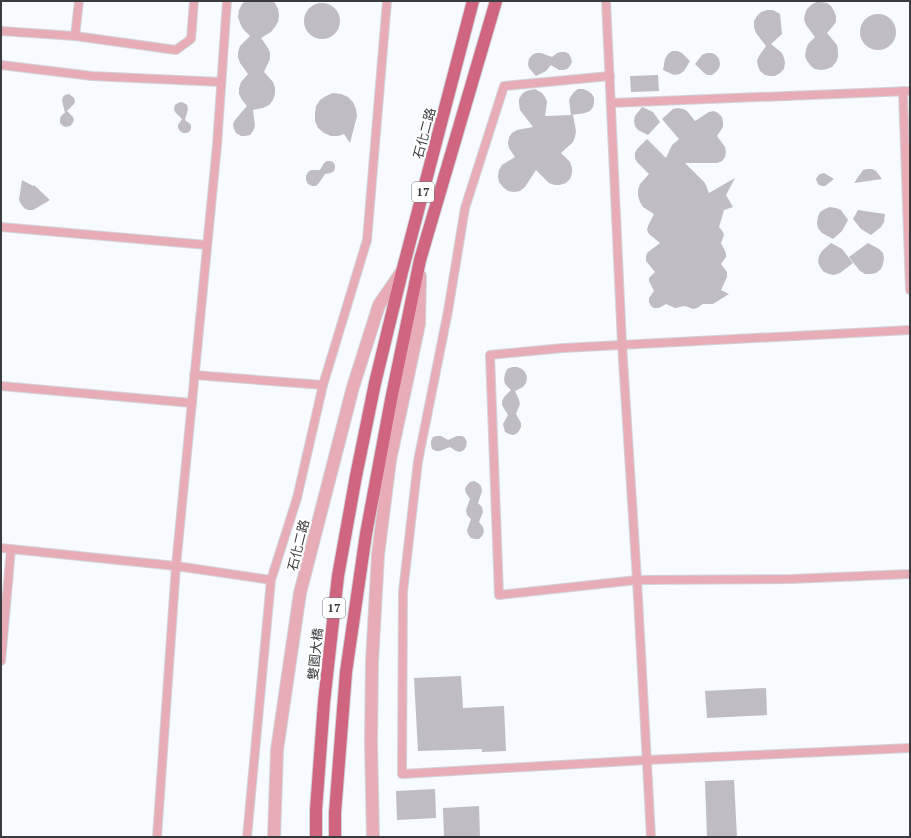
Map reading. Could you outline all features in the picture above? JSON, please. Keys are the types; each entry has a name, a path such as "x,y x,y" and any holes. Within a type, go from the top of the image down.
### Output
{"main road":[{"name":"石化二路","path":"375,383 402,272 474,1"},
{"name":"17","path":"335,837 335,813 346,672 366,534 391,400 420,260 496,1"},
{"name":"雙園大橋","path":"316,837 316,810 324,702 338,576 375,383"}],"street":[{"path":"373,837 371,744 372,662 378,555 390,460 419,324 420,260"},
{"name":"石化二路","path":"274,837 277,750 300,593 356,379 379,305 402,272"}],"lane":[{"path":"75,36 79,1"},
{"path":"1,31 75,36 176,50 191,40 194,1"},
{"path":"157,837 176,566 207,245 227,1"},
{"path":"247,837 272,580 296,498 323,385 367,240 387,1"},
{"path":"606,1 622,344 651,837"},
{"path":"1,65 92,76 221,82"},
{"path":"610,76 504,86 465,208 448,311 418,462 406,561 403,592 402,774 647,760 910,748"},
{"path":"611,103 906,91 910,290"},
{"path":"1,227 207,245"},
{"path":"910,330 622,344 490,355 499,595 637,580 791,578 910,574"},
{"path":"194,375 323,385"},
{"path":"1,386 192,403"},
{"path":"1,548 176,566 272,580"},
{"path":"1,661 11,549"}],"building":[{"path":"245,1 272,1 278,9 279,15 278,22 275,27 271,32 261,38 270,53 270,59 264,72 273,82 275,94 269,105 253,110 255,126 253,131 250,135 241,136 236,133 233,124 247,106 239,94 239,88 241,82 248,74 240,63 238,57 240,46 250,36 243,29 238,17 239,10"},
{"path":"816,2 827,3 831,6 836,16 836,22 827,33 837,45 838,57 832,67 821,70 815,69 811,66 805,56 808,44 815,37 806,25 804,19 805,14 807,9"},
{"path":"322,3 332,6 337,11 340,21 337,31 332,36 322,39 312,36 307,31 304,21 307,11 312,6"},
{"path":"773,10 780,14 782,34 771,44 782,53 785,63 784,69 775,76 765,75 760,71 757,61 766,46 756,33 754,21 761,12"},
{"path":"878,14 888,17 893,22 896,32 893,42 888,47 878,50 868,47 863,42 860,32 863,22 868,17"},
{"path":"672,51 682,53 690,61 684,71 680,74 674,75 663,70 665,59"},
{"path":"561,52 569,54 571,58 572,62 567,69 559,70 551,65 546,71 536,76 529,68 529,59 536,53 541,53 552,57"},
{"path":"707,53 716,55 719,59 719,68 712,75 707,75 695,64 702,55"},
{"path":"658,75 659,91 631,92 630,76"},
{"path":"535,89 542,93 547,102 545,116 573,115 576,131 575,137 573,142 561,153 570,162 572,173 570,179 566,183 555,185 549,183 536,170 525,187 520,191 508,191 499,182 499,170 502,165 515,157 509,148 508,143 509,137 512,133 517,130 533,127 520,110 519,99 526,91"},
{"path":"578,89 583,89 592,94 594,98 593,107 590,111 585,113 571,115 569,100"},
{"path":"333,93 348,97 353,102 356,109 357,116 350,143 344,134 331,136 324,133 318,128 315,121 316,106 320,100"},
{"path":"69,94 75,101 65,113 62,100 65,95"},
{"path":"181,102 187,105 188,109 185,120 191,125 191,129 186,133 183,133 178,128 178,125 182,119 174,109 175,105"},
{"path":"642,107 653,112 660,122 648,135 638,130 635,126 635,116"},
{"path":"678,108 687,111 695,121 709,112 714,111 722,117 723,127 717,136 725,147 726,152 722,161 717,163 685,163 705,183 709,193 735,178 726,195 733,207 724,210 719,227 724,235 721,243 726,253 726,257 721,264 727,272 727,277 721,290 729,294 713,304 703,304 693,309 685,306 675,308 666,304 659,308 654,308 649,302 649,298 654,291 649,278 655,272 646,261 646,257 647,253 660,243 649,234 647,230 654,214 643,207 638,196 640,184 649,174 635,158 637,149 647,139 666,158 672,145 679,139 662,119 673,109"},
{"path":"67,111 74,120 70,126 66,127 60,123 60,119 61,116"},
{"path":"327,161 333,162 335,165 334,171 325,174 316,186 308,184 306,176 308,172 311,170 320,170"},
{"path":"867,169 876,171 882,179 854,183 863,170"},
{"path":"824,173 834,179 825,186 822,186 819,185 816,179 820,174"},
{"path":"22,180 33,186 34,185 50,200 33,210 24,208 19,200"},
{"path":"830,207 841,210 848,220 842,231 833,239 822,233 818,228 817,223 820,212"},
{"path":"858,210 885,214 884,222 881,227 871,235 861,229 853,219"},
{"path":"831,243 842,249 853,263 840,273 834,275 824,272 818,262 822,251"},
{"path":"868,243 879,249 883,253 884,258 881,269 876,273 865,274 860,271 849,257"},
{"path":"512,367 522,369 527,377 526,383 523,387 515,391 520,404 516,414 521,423 521,427 516,434 513,435 505,432 503,424 508,415 502,405 504,397 511,390 505,384 505,374 507,369"},
{"path":"441,436 448,440 457,436 462,436 467,442 466,447 460,452 450,447 436,451 432,449 431,441 433,437"},
{"path":"474,481 481,486 482,491 478,503 482,507 483,512 479,522 483,527 484,532 479,539 471,538 467,530 471,519 467,515 466,510 470,499 465,489 470,482"},
{"path":"461,676 463,708 504,706 506,751 482,752 482,749 418,751 414,678"},
{"path":"766,688 767,715 707,718 705,691"},
{"path":"734,780 737,837 707,837 705,781"},
{"path":"435,789 436,818 397,820 396,791"},
{"path":"479,806 480,837 444,837 443,808"}]}
